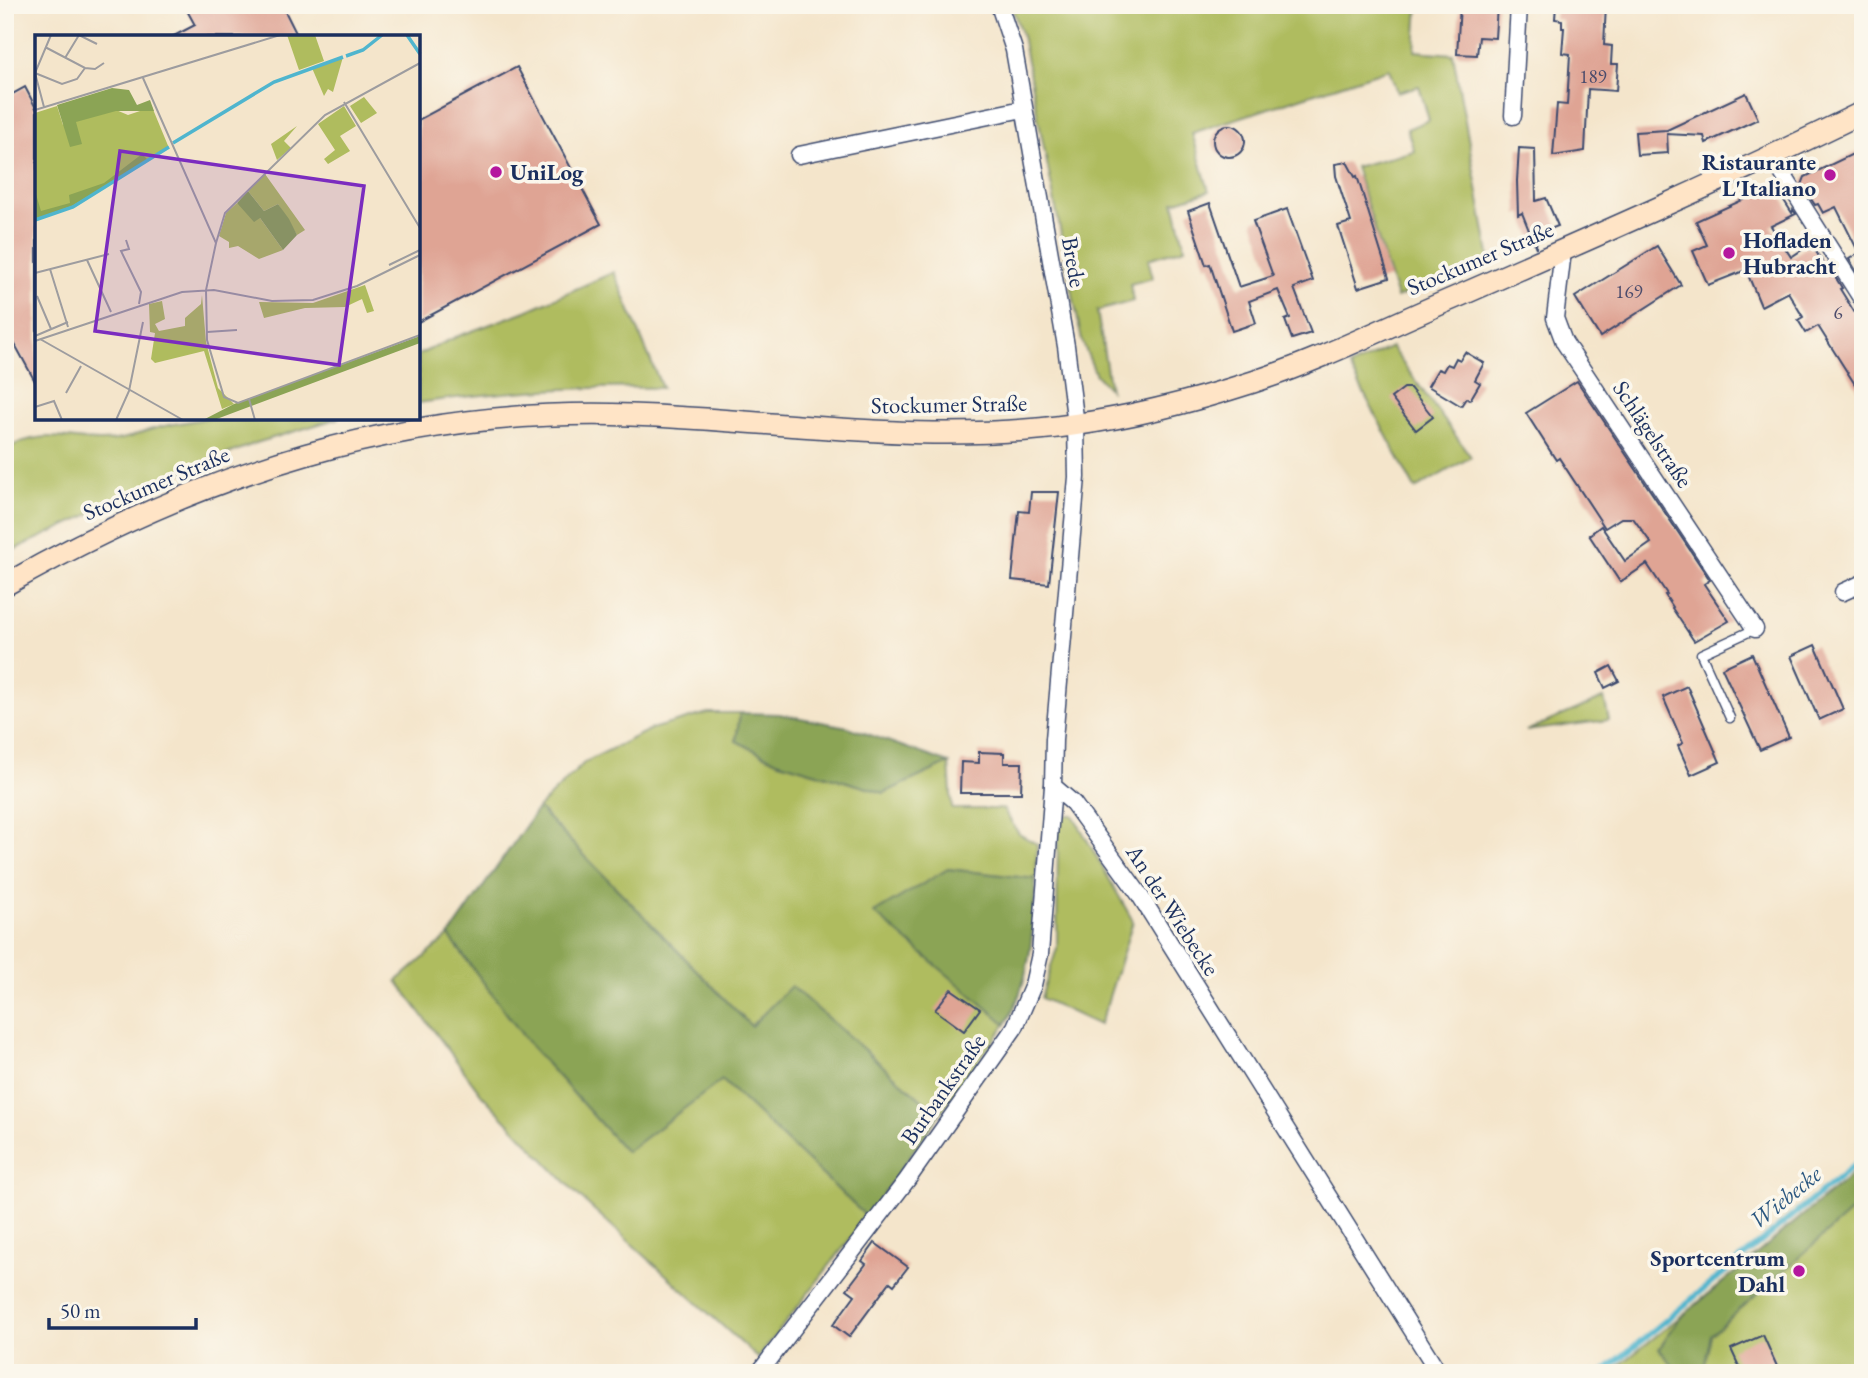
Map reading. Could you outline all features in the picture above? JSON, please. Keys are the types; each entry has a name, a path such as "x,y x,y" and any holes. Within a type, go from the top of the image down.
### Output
{"main road":[{"name":"Stockumer Straße","path":"5,585 98,535 217,484 266,466 350,442 420,427 493,418 569,414 676,417 859,431 1016,432 1076,425 1144,412 1254,382 1333,351 1772,157 1863,112"}],"street":[{"name":"Brede","path":"999,5 1014,50 1066,345 1076,425"},
{"path":"1513,116 1519,5"},
{"path":"799,155 1023,109"},
{"path":"1772,157 1863,302"},
{"name":"Schlägelstraße","path":"1563,251 1555,318 1564,342 1755,629"},
{"path":"1053,786 1054,739 1077,477 1076,425"},
{"path":"1843,592 1863,583"},
{"name":"Burbankstraße","path":"759,1373 907,1180 1015,1027 1026,1006 1040,954 1053,786"},
{"name":"An der Wiebecke","path":"1053,786 1073,803 1139,894 1438,1373"}],"lane":[{"path":"1730,718 1701,654 1755,629"}],"green space":[{"path":"1011,5 1418,5 1415,51 1453,54 1490,260 1397,298 1355,167 1414,151 1407,129 1429,120 1419,86 1397,92 1389,69 1192,133 1209,191 1174,202 1185,248 1148,259 1153,278 1130,284 1133,301 1097,311 1110,390 1096,375 1082,341 1022,36"},
{"path":"614,272 662,388 540,390 420,403 420,354 456,337 526,311"},
{"path":"1391,347 1471,457 1415,489 1350,367"},
{"path":"196,420 332,420 256,443 170,477 5,554 5,450 35,438 107,441"},
{"path":"1604,698 1609,720 1526,731"},
{"path":"708,713 740,713 736,741 777,761 884,793 949,763 952,809 1003,809 1019,834 1037,844 1036,879 948,869 875,913 1006,1024 939,1115 792,987 751,1026 538,808 585,762 651,729"},
{"path":"740,713 779,714 848,727 949,763 884,793 777,761 736,741"},
{"path":"538,808 751,1026 791,986 939,1115 867,1217 722,1080 626,1152 530,1045 449,936"},
{"path":"1065,815 1073,815 1133,921 1099,1025 1041,998 1057,948 1058,827 1059,820"},
{"path":"948,869 1036,879 1030,953 1015,1007 1006,1024 874,913"},
{"path":"449,936 530,1045 626,1152 722,1080 867,1217 758,1358 581,1198 482,1095 397,981"},
{"path":"1863,1165 1863,1201 1711,1335 1703,1373 1679,1373 1659,1349 1679,1319"},
{"name":"Sportcentrum Dahl","path":"1863,1170 1863,1373 1610,1373"}],"building":[{"path":"184,5 282,5 297,35 176,35 195,25"},
{"path":"1460,5 1497,5 1495,38 1479,37 1477,55 1457,54"},
{"path":"1556,5 1606,5 1604,45 1612,46 1611,64 1618,64 1616,91 1588,89 1585,151 1553,156 1557,104 1567,105 1570,54 1562,53 1564,28 1562,20 1555,19"},
{"name":"UniLog","path":"517,67 601,224 420,321 420,119"},
{"path":"25,87 35,106 35,381 5,326 5,98"},
{"path":"1746,93 1758,119 1706,143 1704,136 1667,134 1668,153 1637,155 1635,132 1667,130"},
{"path":"1229,125 1240,130 1245,141 1240,152 1229,157 1218,152 1213,141 1218,130"},
{"path":"1519,148 1535,149 1536,201 1546,198 1558,226 1537,234 1536,248 1522,213 1518,215"},
{"path":"1863,149 1863,275 1860,277 1849,259 1859,253 1836,207 1823,213 1802,185 1805,177"},
{"path":"1347,162 1355,177 1357,176 1389,278 1358,288 1338,226 1351,222 1336,176 1335,164"},
{"path":"1776,188 1792,213 1793,210 1796,214 1771,226 1791,257 1808,246 1810,249 1813,247 1829,272 1831,270 1863,326 1863,397 1818,326 1806,333 1798,320 1803,317 1788,292 1761,306 1746,270 1708,285 1693,251 1707,245 1696,221 1760,192 1761,195"},
{"path":"1210,203 1239,287 1273,276 1253,221 1287,209 1313,281 1294,288 1311,333 1292,339 1285,320 1290,318 1278,290 1249,301 1256,323 1232,331 1210,264 1206,265 1188,211"},
{"path":"1657,246 1681,285 1600,337 1575,297"},
{"path":"1465,352 1484,363 1475,380 1480,383 1470,400 1466,398 1461,406 1428,386 1438,369 1443,371 1447,364 1452,366 1456,358 1460,360"},
{"path":"1577,381 1710,580 1704,584 1729,621 1694,641 1647,564 1620,582 1589,535 1601,526 1625,561 1651,543 1633,518 1621,518 1605,528 1526,413"},
{"path":"1404,388 1410,388 1433,417 1416,430 1391,398"},
{"path":"1031,492 1059,492 1049,584 1012,580 1019,511 1029,512"},
{"path":"1815,645 1843,709 1819,720 1791,656"},
{"path":"1752,654 1789,737 1760,750 1722,668"},
{"path":"1611,666 1619,681 1605,688 1598,673"},
{"path":"1687,686 1720,762 1691,775 1678,746 1683,743 1663,697"},
{"path":"979,752 1004,753 1004,763 1022,763 1021,793 960,793 961,762 979,763"},
{"path":"951,989 980,1009 964,1031 935,1010"},
{"path":"875,1243 908,1267 894,1285 890,1282 849,1337 833,1325 855,1295 847,1289 866,1264 862,1261"},
{"path":"1763,1335 1780,1373 1742,1373 1731,1349"}],"waterway":[{"name":"Wiebecke","path":"1602,1373 1863,1158"}],"place":[{"name":"UniLog","path":"496,172"},
{"name":"Ristaurante L'Italiano","path":"1830,175"},
{"name":"Hofladen Hubracht","path":"1729,253"},
{"name":"Sportcentrum Dahl","path":"1799,1271"}]}
